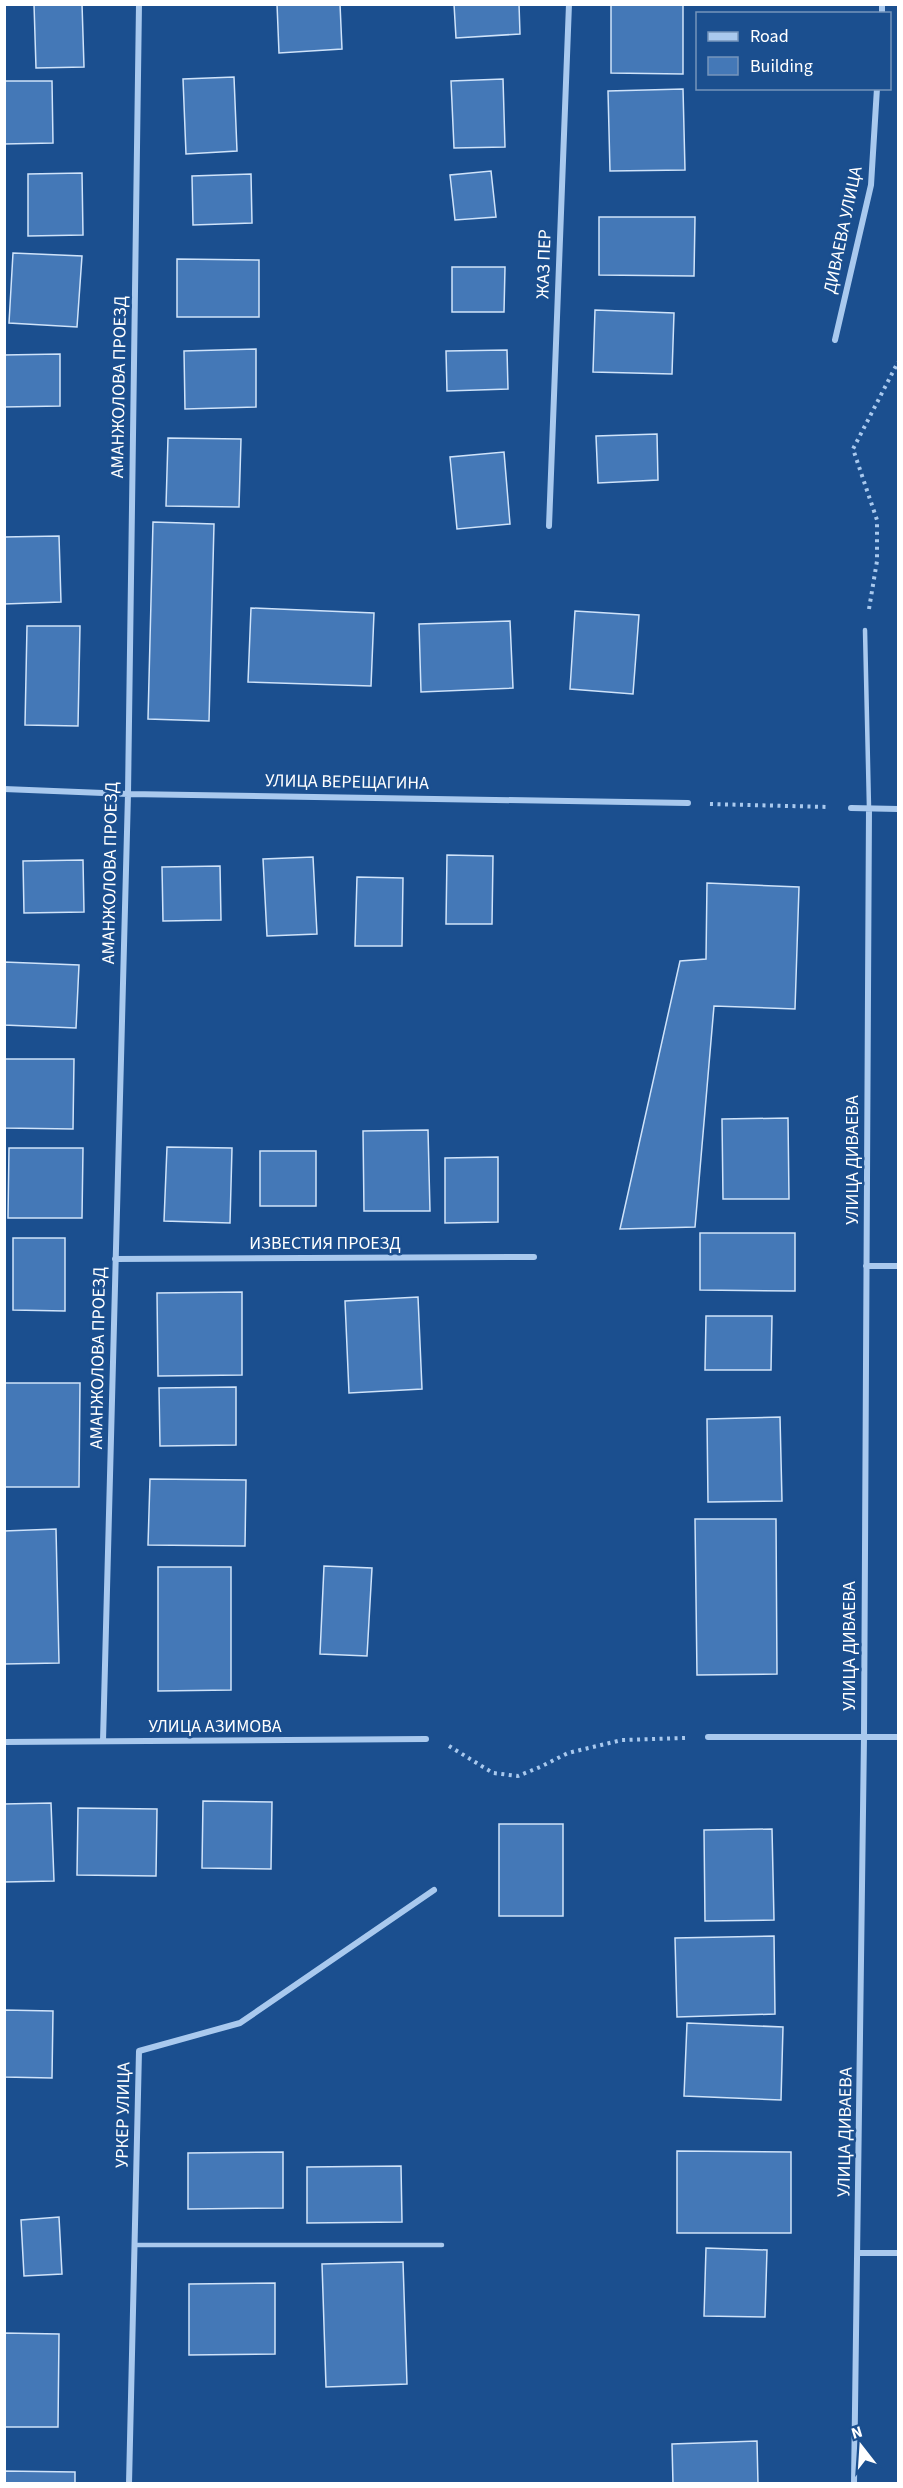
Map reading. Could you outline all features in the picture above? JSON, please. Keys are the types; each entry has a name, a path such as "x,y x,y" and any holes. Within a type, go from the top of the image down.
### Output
{"street":[{"name":"АМАНЖОЛОВА ПРОЕЗД","path":"103,1741 128,794 139,4"},
{"name":"ЖАЗ ПЕР","path":"549,526 569,4"},
{"name":"ДИВАЕВА УЛИЦА","path":"835,340 871,185 877,90"},
{"name":"УЛИЦА ВЕРЕЩАГИНА","path":"4,789 128,794 688,803"},
{"path":"851,808 898,808"},
{"name":"УЛИЦА ДИВАЕВА","path":"854,2484 859,2253 864,1737 869,808"},
{"name":"ИЗВЕСТИЯ ПРОЕЗД","path":"115,1259 534,1257"},
{"path":"866,1266 898,1266"},
{"path":"708,1737 898,1737"},
{"name":"УЛИЦА АЗИМОВА","path":"4,1742 426,1739"},
{"name":"УРКЕР УЛИЦА","path":"129,2484 139,2051 240,2024 434,1890"},
{"path":"859,2253 898,2253"}],"lane":[{"path":"865,630 869,808"},
{"path":"136,2245 442,2246"}],"path":[{"path":"865,630 877,561 877,520 853,449 898,362"},
{"path":"688,803 851,808"},
{"path":"442,1742 493,1773 518,1776 568,1753 622,1740 708,1737"}],"building":[{"path":"34,4 82,4 84,67 36,68"},
{"path":"277,4 340,4 342,49 279,53"},
{"path":"454,4 519,4 520,34 456,38"},
{"path":"611,4 683,4 683,74 611,73"},
{"path":"234,77 237,151 186,154 183,79"},
{"path":"503,79 505,147 454,148 451,81"},
{"path":"4,81 52,81 53,143 4,144"},
{"path":"683,89 685,170 610,171 608,91"},
{"path":"491,171 496,217 455,220 450,175"},
{"path":"82,173 83,235 28,236 28,174"},
{"path":"251,174 252,223 193,225 192,176"},
{"path":"599,217 695,217 694,276 599,275"},
{"path":"13,253 82,256 77,327 9,323"},
{"path":"177,259 259,260 259,317 177,317"},
{"path":"452,267 505,267 504,312 452,312"},
{"path":"595,310 674,313 672,374 593,372"},
{"path":"256,349 256,407 185,409 184,351"},
{"path":"507,350 508,389 447,391 446,351"},
{"path":"60,354 60,406 4,407 4,355"},
{"path":"657,434 658,480 598,483 596,436"},
{"path":"168,438 241,439 239,507 166,506"},
{"path":"504,452 510,524 457,529 450,457"},
{"path":"153,522 214,524 209,721 148,719"},
{"path":"59,536 61,602 4,604 4,537"},
{"path":"251,608 374,613 371,686 248,682"},
{"path":"575,611 639,615 633,694 570,689"},
{"path":"510,621 513,688 421,692 419,624"},
{"path":"27,626 80,626 78,726 25,725"},
{"path":"447,855 493,856 492,924 446,924"},
{"path":"313,857 317,934 267,936 263,859"},
{"path":"83,860 84,912 24,913 23,861"},
{"path":"220,866 221,920 163,921 162,867"},
{"path":"357,877 403,878 402,946 355,946"},
{"path":"707,883 799,887 795,1009 714,1006 695,1227 620,1229 680,961 706,959"},
{"path":"4,962 79,965 76,1028 4,1025"},
{"path":"4,1059 74,1059 73,1129 4,1128"},
{"path":"788,1118 789,1199 723,1199 722,1119"},
{"path":"428,1130 430,1211 364,1211 363,1131"},
{"path":"167,1147 232,1148 230,1223 164,1221"},
{"path":"9,1148 83,1148 82,1218 8,1218"},
{"path":"260,1151 316,1151 316,1206 260,1206"},
{"path":"498,1157 498,1222 445,1223 445,1158"},
{"path":"700,1233 795,1233 795,1291 700,1290"},
{"path":"13,1238 65,1238 65,1311 13,1310"},
{"path":"242,1292 242,1375 158,1376 157,1293"},
{"path":"418,1297 422,1389 349,1393 345,1301"},
{"path":"706,1316 772,1316 771,1370 705,1370"},
{"path":"4,1383 80,1383 79,1487 4,1487"},
{"path":"236,1387 236,1445 160,1446 159,1388"},
{"path":"780,1417 782,1501 708,1502 707,1419"},
{"path":"150,1479 246,1480 245,1546 148,1545"},
{"path":"695,1519 776,1519 777,1674 697,1675"},
{"path":"56,1529 59,1663 4,1664 4,1531"},
{"path":"324,1566 372,1568 367,1656 320,1654"},
{"path":"158,1567 231,1567 231,1690 158,1691"},
{"path":"203,1801 272,1802 271,1869 202,1868"},
{"path":"51,1803 54,1881 4,1882 4,1804"},
{"path":"78,1808 157,1809 156,1876 77,1875"},
{"path":"499,1824 563,1824 563,1916 499,1916"},
{"path":"772,1829 774,1920 705,1921 704,1830"},
{"path":"774,1936 775,2014 677,2017 675,1938"},
{"path":"4,2010 53,2011 52,2078 4,2077"},
{"path":"687,2023 783,2027 781,2100 684,2096"},
{"path":"677,2151 791,2152 791,2233 677,2233"},
{"path":"283,2152 283,2208 188,2209 188,2153"},
{"path":"401,2166 402,2222 307,2223 307,2167"},
{"path":"59,2217 62,2274 24,2276 21,2220"},
{"path":"706,2248 767,2250 765,2317 704,2316"},
{"path":"403,2262 407,2384 326,2387 322,2264"},
{"path":"275,2283 275,2354 189,2355 189,2284"},
{"path":"4,2333 59,2334 58,2427 4,2427"},
{"path":"757,2441 758,2484 673,2484 672,2444"},
{"path":"4,2471 75,2472 75,2484 4,2484"}]}
